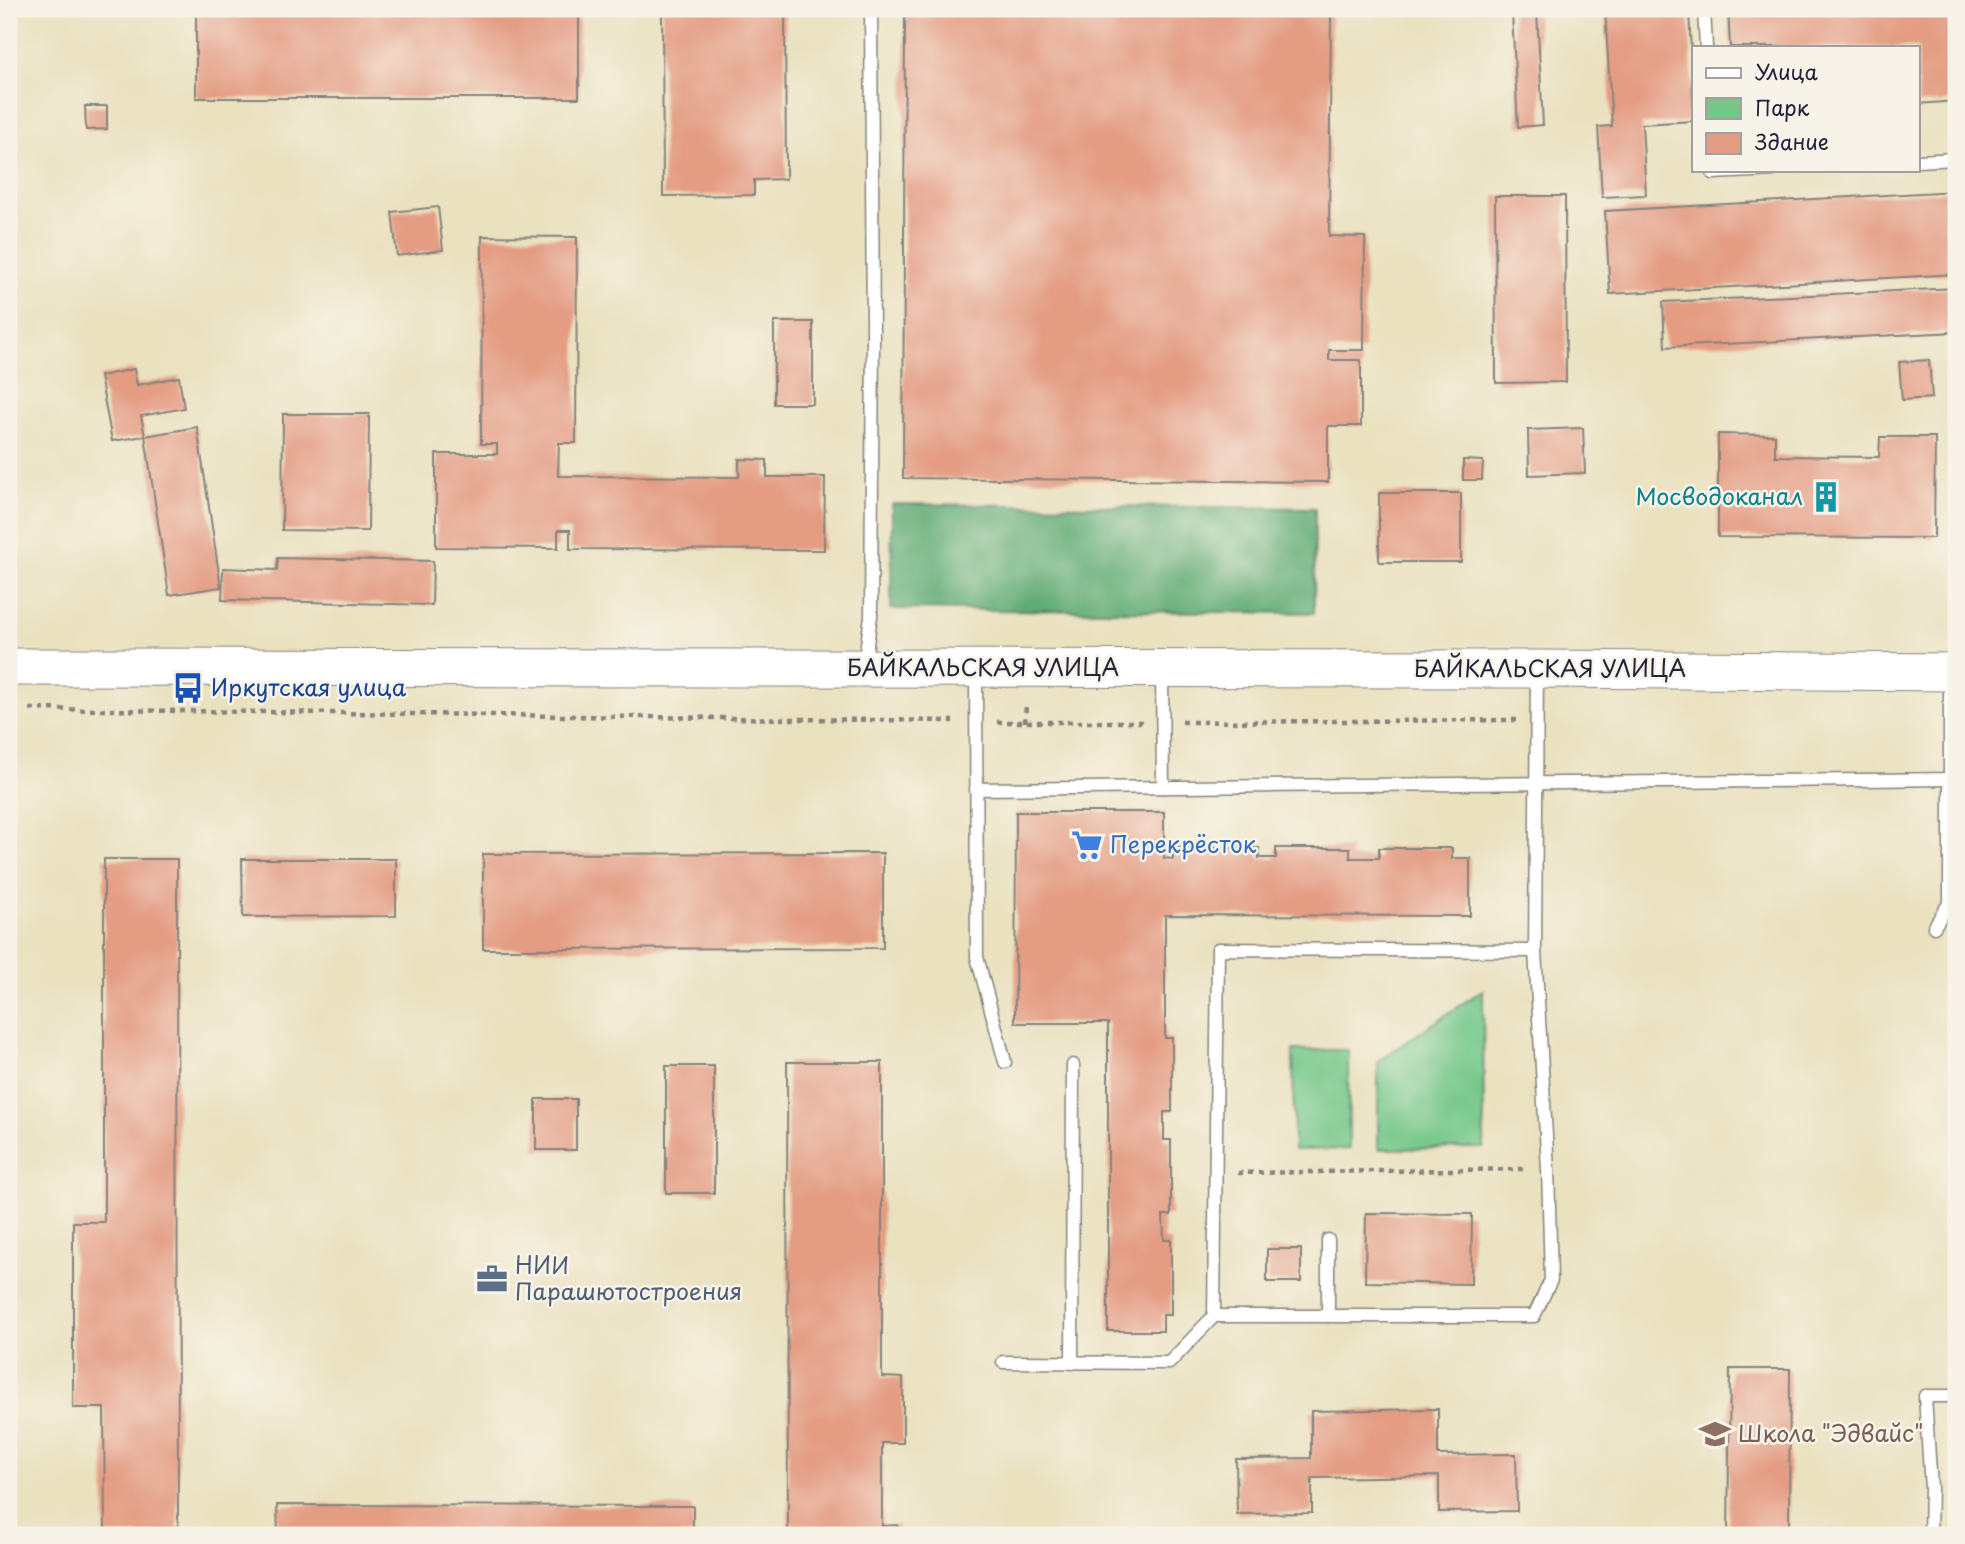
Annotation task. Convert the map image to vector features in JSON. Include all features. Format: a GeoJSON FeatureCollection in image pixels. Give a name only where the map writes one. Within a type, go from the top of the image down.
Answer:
{"type":"FeatureCollection","features":[{"type":"Feature","properties":{"kind":"street","name":"БАЙКАЛЬСКАЯ УЛИЦА"},"geometry":{"type":"LineString","coordinates":[[9,667],[1953,672]]}},
{"type":"Feature","properties":{"kind":"lane"},"geometry":{"type":"LineString","coordinates":[[864,668],[871,602],[872,9]]}},
{"type":"Feature","properties":{"kind":"lane"},"geometry":{"type":"LineString","coordinates":[[1704,9],[1706,46]]}},
{"type":"Feature","properties":{"kind":"lane"},"geometry":{"type":"LineString","coordinates":[[1920,161],[1956,159]]}},
{"type":"Feature","properties":{"kind":"lane"},"geometry":{"type":"LineString","coordinates":[[1713,172],[1733,172]]}},
{"type":"Feature","properties":{"kind":"lane"},"geometry":{"type":"LineString","coordinates":[[976,668],[977,957],[1005,1062]]}},
{"type":"Feature","properties":{"kind":"lane"},"geometry":{"type":"LineString","coordinates":[[1163,668],[1163,787]]}},
{"type":"Feature","properties":{"kind":"lane"},"geometry":{"type":"LineString","coordinates":[[1214,1316],[1534,1316],[1551,1280],[1548,1169],[1535,951],[1536,669]]}},
{"type":"Feature","properties":{"kind":"lane"},"geometry":{"type":"LineString","coordinates":[[1934,927],[1951,902],[1953,672]]}},
{"type":"Feature","properties":{"kind":"lane"},"geometry":{"type":"LineString","coordinates":[[976,789],[1953,779]]}},
{"type":"Feature","properties":{"kind":"lane"},"geometry":{"type":"LineString","coordinates":[[1003,1362],[1169,1363],[1214,1316],[1218,950],[1535,951]]}},
{"type":"Feature","properties":{"kind":"lane"},"geometry":{"type":"LineString","coordinates":[[1072,1363],[1073,1065]]}},
{"type":"Feature","properties":{"kind":"lane"},"geometry":{"type":"LineString","coordinates":[[1328,1240],[1328,1316]]}},
{"type":"Feature","properties":{"kind":"lane"},"geometry":{"type":"LineString","coordinates":[[1930,1535],[1931,1488],[1925,1396],[1956,1396]]}},
{"type":"Feature","properties":{"kind":"path"},"geometry":{"type":"LineString","coordinates":[[30,709],[976,722],[1536,720]]}},
{"type":"Feature","properties":{"kind":"path"},"geometry":{"type":"LineString","coordinates":[[1216,1173],[1548,1169]]}},
{"type":"Feature","properties":{"kind":"green space"},"geometry":{"type":"Polygon","coordinates":[[[892,504],[1315,508],[1314,613],[891,609],[892,504]]]}},
{"type":"Feature","properties":{"kind":"green space"},"geometry":{"type":"Polygon","coordinates":[[[1483,990],[1484,1148],[1378,1149],[1378,1061],[1483,990]]]}},
{"type":"Feature","properties":{"kind":"green space"},"geometry":{"type":"Polygon","coordinates":[[[1293,1050],[1348,1050],[1349,1149],[1294,1150],[1293,1050]]]}},
{"type":"Feature","properties":{"kind":"building"},"geometry":{"type":"Polygon","coordinates":[[[196,9],[579,9],[579,98],[196,98],[196,9]]]}},
{"type":"Feature","properties":{"kind":"building"},"geometry":{"type":"Polygon","coordinates":[[[662,9],[785,9],[786,179],[754,180],[754,195],[663,196],[662,9]]]}},
{"type":"Feature","properties":{"kind":"building"},"geometry":{"type":"Polygon","coordinates":[[[905,9],[1331,9],[1329,236],[1365,237],[1364,350],[1329,350],[1329,360],[1361,360],[1361,426],[1328,426],[1328,482],[903,478],[905,9]]]}},
{"type":"Feature","properties":{"kind":"building"},"geometry":{"type":"Polygon","coordinates":[[[1605,9],[1689,9],[1692,121],[1642,124],[1646,195],[1602,197],[1598,127],[1612,126],[1605,9]]]}},
{"type":"Feature","properties":{"kind":"building"},"geometry":{"type":"Polygon","coordinates":[[[1728,9],[1827,9],[1827,14],[1956,9],[1956,101],[1920,104],[1920,46],[1730,46],[1728,9]]]}},
{"type":"Feature","properties":{"kind":"building"},"geometry":{"type":"Polygon","coordinates":[[[1537,12],[1543,125],[1518,127],[1512,13],[1537,12]]]}},
{"type":"Feature","properties":{"kind":"building"},"geometry":{"type":"Polygon","coordinates":[[[85,106],[107,106],[107,129],[86,130],[85,106]]]}},
{"type":"Feature","properties":{"kind":"building"},"geometry":{"type":"Polygon","coordinates":[[[1956,191],[1956,274],[1610,294],[1605,211],[1956,191]]]}},
{"type":"Feature","properties":{"kind":"building"},"geometry":{"type":"Polygon","coordinates":[[[1495,196],[1565,196],[1566,382],[1496,383],[1495,196]]]}},
{"type":"Feature","properties":{"kind":"building"},"geometry":{"type":"Polygon","coordinates":[[[438,207],[443,250],[397,256],[392,212],[438,207]]]}},
{"type":"Feature","properties":{"kind":"building"},"geometry":{"type":"Polygon","coordinates":[[[482,236],[577,237],[576,443],[559,443],[558,476],[739,477],[739,459],[767,460],[767,477],[825,477],[824,550],[570,549],[570,530],[558,530],[558,548],[436,547],[436,454],[497,454],[497,444],[481,444],[482,236]]]}},
{"type":"Feature","properties":{"kind":"building"},"geometry":{"type":"Polygon","coordinates":[[[1956,288],[1956,332],[1665,347],[1663,302],[1956,288]]]}},
{"type":"Feature","properties":{"kind":"building"},"geometry":{"type":"Polygon","coordinates":[[[774,322],[813,322],[813,404],[774,404],[774,322]]]}},
{"type":"Feature","properties":{"kind":"building"},"geometry":{"type":"Polygon","coordinates":[[[1929,360],[1932,398],[1902,400],[1899,362],[1929,360]]]}},
{"type":"Feature","properties":{"kind":"building"},"geometry":{"type":"Polygon","coordinates":[[[134,369],[137,385],[179,377],[184,408],[141,416],[145,436],[112,441],[100,376],[134,369]]]}},
{"type":"Feature","properties":{"kind":"building"},"geometry":{"type":"Polygon","coordinates":[[[283,414],[369,414],[368,531],[282,530],[283,414]]]}},
{"type":"Feature","properties":{"kind":"building"},"geometry":{"type":"Polygon","coordinates":[[[197,427],[221,587],[169,595],[145,436],[197,427]]]}},
{"type":"Feature","properties":{"kind":"building"},"geometry":{"type":"Polygon","coordinates":[[[1583,428],[1585,473],[1529,475],[1528,430],[1583,428]]]}},
{"type":"Feature","properties":{"kind":"building","name":"Мосводоканал"},"geometry":{"type":"Polygon","coordinates":[[[1718,434],[1775,435],[1775,456],[1879,457],[1880,437],[1935,437],[1934,538],[1718,537],[1718,434]]]}},
{"type":"Feature","properties":{"kind":"building"},"geometry":{"type":"Polygon","coordinates":[[[1463,460],[1483,461],[1482,480],[1463,480],[1463,460]]]}},
{"type":"Feature","properties":{"kind":"building"},"geometry":{"type":"Polygon","coordinates":[[[1379,493],[1461,493],[1461,562],[1379,562],[1379,493]]]}},
{"type":"Feature","properties":{"kind":"building"},"geometry":{"type":"Polygon","coordinates":[[[278,558],[433,561],[432,605],[222,600],[223,568],[277,570],[278,558]]]}},
{"type":"Feature","properties":{"kind":"building"},"geometry":{"type":"Polygon","coordinates":[[[1016,812],[1164,812],[1164,858],[1173,859],[1173,848],[1259,848],[1259,858],[1276,858],[1276,848],[1350,848],[1350,858],[1379,858],[1379,848],[1452,848],[1452,858],[1470,858],[1470,916],[1165,915],[1165,1038],[1172,1038],[1172,1112],[1164,1112],[1164,1140],[1171,1140],[1171,1215],[1163,1215],[1164,1240],[1171,1240],[1171,1315],[1163,1315],[1163,1331],[1108,1331],[1108,1023],[1015,1023],[1016,812]]]}},
{"type":"Feature","properties":{"kind":"building"},"geometry":{"type":"Polygon","coordinates":[[[883,853],[883,948],[483,949],[483,854],[883,853]]]}},
{"type":"Feature","properties":{"kind":"building"},"geometry":{"type":"Polygon","coordinates":[[[104,859],[177,859],[178,1535],[105,1535],[104,1408],[73,1408],[73,1222],[104,1222],[104,859]]]}},
{"type":"Feature","properties":{"kind":"building"},"geometry":{"type":"Polygon","coordinates":[[[242,859],[396,859],[396,916],[243,917],[242,859]]]}},
{"type":"Feature","properties":{"kind":"building"},"geometry":{"type":"Polygon","coordinates":[[[787,1062],[882,1062],[882,1377],[903,1378],[903,1443],[882,1443],[882,1526],[898,1525],[898,1535],[788,1535],[787,1062]]]}},
{"type":"Feature","properties":{"kind":"building"},"geometry":{"type":"Polygon","coordinates":[[[666,1066],[714,1066],[714,1193],[666,1193],[666,1066]]]}},
{"type":"Feature","properties":{"kind":"building"},"geometry":{"type":"Polygon","coordinates":[[[536,1099],[576,1099],[576,1150],[536,1150],[536,1099]]]}},
{"type":"Feature","properties":{"kind":"building"},"geometry":{"type":"Polygon","coordinates":[[[1366,1213],[1472,1214],[1471,1284],[1365,1282],[1366,1213]]]}},
{"type":"Feature","properties":{"kind":"building"},"geometry":{"type":"Polygon","coordinates":[[[1267,1249],[1301,1249],[1301,1282],[1267,1282],[1267,1249]]]}},
{"type":"Feature","properties":{"kind":"building"},"geometry":{"type":"Polygon","coordinates":[[[1730,1369],[1790,1369],[1789,1529],[1834,1530],[1834,1535],[1728,1535],[1730,1369]]]}},
{"type":"Feature","properties":{"kind":"building"},"geometry":{"type":"Polygon","coordinates":[[[1438,1409],[1438,1455],[1516,1454],[1517,1511],[1439,1512],[1439,1476],[1312,1478],[1312,1513],[1237,1514],[1236,1459],[1311,1458],[1311,1411],[1438,1409]]]}},
{"type":"Feature","properties":{"kind":"building"},"geometry":{"type":"Polygon","coordinates":[[[277,1505],[693,1506],[693,1535],[278,1535],[277,1505]]]}},
{"type":"Feature","properties":{"kind":"place","name":"Мосводоканал"},"geometry":{"type":"Point","coordinates":[1826,497]}},
{"type":"Feature","properties":{"kind":"place","name":"Иркутская улица"},"geometry":{"type":"Point","coordinates":[188,688]}},
{"type":"Feature","properties":{"kind":"place","name":"Перекрёсток"},"geometry":{"type":"Point","coordinates":[1087,845]}},
{"type":"Feature","properties":{"kind":"place","name":"НИИ Парашютостроения"},"geometry":{"type":"Point","coordinates":[492,1279]}},
{"type":"Feature","properties":{"kind":"place","name":"Школа \"Эдвайс\""},"geometry":{"type":"Point","coordinates":[1715,1434]}}]}
